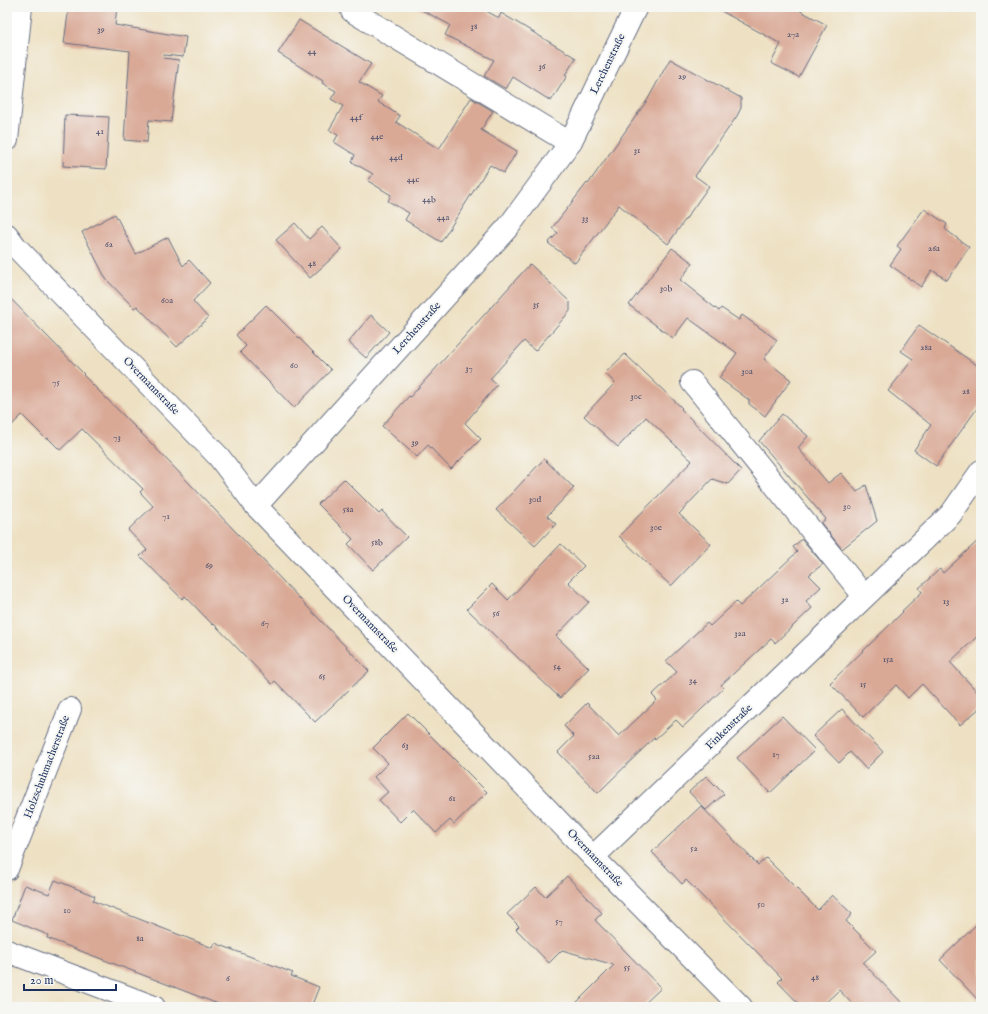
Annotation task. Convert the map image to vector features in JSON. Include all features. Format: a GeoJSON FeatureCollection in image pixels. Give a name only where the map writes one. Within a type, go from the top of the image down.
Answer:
{"type":"FeatureCollection","features":[{"type":"Feature","properties":{"kind":"street"},"geometry":{"type":"LineString","coordinates":[[7,140],[21,7]]}},
{"type":"Feature","properties":{"kind":"street","name":"Lerchenstraße"},"geometry":{"type":"LineString","coordinates":[[256,506],[509,226],[570,143],[636,7]]}},
{"type":"Feature","properties":{"kind":"street"},"geometry":{"type":"LineString","coordinates":[[352,11],[570,143]]}},
{"type":"Feature","properties":{"kind":"street","name":"Overmannstraße"},"geometry":{"type":"LineString","coordinates":[[7,235],[16,247],[219,457],[256,506],[594,857],[741,1007]]}},
{"type":"Feature","properties":{"kind":"street"},"geometry":{"type":"LineString","coordinates":[[692,382],[864,596]]}},
{"type":"Feature","properties":{"kind":"street","name":"Finkenstraße"},"geometry":{"type":"LineString","coordinates":[[594,857],[951,514],[981,471]]}},
{"type":"Feature","properties":{"kind":"street","name":"Holzschuhmacherstraße"},"geometry":{"type":"LineString","coordinates":[[7,870],[70,709]]}},
{"type":"Feature","properties":{"kind":"street"},"geometry":{"type":"LineString","coordinates":[[7,951],[154,1007]]}},
{"type":"Feature","properties":{"kind":"building"},"geometry":{"type":"Polygon","coordinates":[[[69,7],[117,7],[115,25],[186,37],[183,57],[164,55],[163,58],[179,60],[171,122],[149,120],[147,142],[124,140],[130,51],[64,43],[69,7]]]}},
{"type":"Feature","properties":{"kind":"building"},"geometry":{"type":"Polygon","coordinates":[[[416,7],[479,7],[499,18],[501,13],[576,58],[565,75],[567,76],[551,101],[513,77],[506,89],[484,76],[494,60],[445,35],[450,25],[416,7]]]}},
{"type":"Feature","properties":{"kind":"building"},"geometry":{"type":"Polygon","coordinates":[[[714,7],[793,7],[827,25],[799,77],[771,63],[781,44],[714,7]]]}},
{"type":"Feature","properties":{"kind":"building"},"geometry":{"type":"Polygon","coordinates":[[[299,20],[371,64],[359,82],[382,96],[378,102],[400,116],[396,122],[439,149],[471,98],[493,111],[481,130],[517,151],[504,173],[490,165],[441,242],[405,220],[409,213],[388,201],[391,195],[368,181],[373,174],[352,162],[355,155],[334,142],[338,135],[329,130],[343,106],[331,99],[336,91],[322,83],[323,81],[278,53],[299,20]]]}},
{"type":"Feature","properties":{"kind":"building"},"geometry":{"type":"Polygon","coordinates":[[[670,59],[741,98],[741,108],[737,116],[695,176],[709,186],[668,244],[619,205],[575,263],[548,243],[558,233],[552,228],[587,183],[588,184],[648,99],[670,59]]]}},
{"type":"Feature","properties":{"kind":"building"},"geometry":{"type":"Polygon","coordinates":[[[65,115],[109,117],[106,169],[63,166],[65,115]]]}},
{"type":"Feature","properties":{"kind":"building"},"geometry":{"type":"Polygon","coordinates":[[[924,209],[947,224],[945,229],[969,247],[947,280],[932,270],[921,287],[890,265],[901,249],[897,246],[924,209]]]}},
{"type":"Feature","properties":{"kind":"building"},"geometry":{"type":"Polygon","coordinates":[[[115,214],[136,254],[168,237],[183,266],[189,260],[210,283],[193,301],[208,318],[177,347],[137,306],[134,308],[106,279],[82,232],[115,214]]]}},
{"type":"Feature","properties":{"kind":"building"},"geometry":{"type":"Polygon","coordinates":[[[295,223],[309,239],[322,227],[342,249],[310,278],[276,240],[295,223]]]}},
{"type":"Feature","properties":{"kind":"building"},"geometry":{"type":"Polygon","coordinates":[[[672,248],[693,263],[680,280],[719,311],[721,308],[739,320],[742,315],[777,340],[764,359],[791,380],[765,416],[749,404],[749,400],[719,378],[737,353],[688,318],[673,338],[629,305],[672,248]]]}},
{"type":"Feature","properties":{"kind":"building"},"geometry":{"type":"Polygon","coordinates":[[[530,264],[570,302],[570,311],[535,351],[524,341],[490,379],[497,385],[465,423],[481,439],[451,469],[428,445],[417,457],[382,426],[530,264]]]}},
{"type":"Feature","properties":{"kind":"building"},"geometry":{"type":"Polygon","coordinates":[[[7,295],[369,671],[315,722],[275,681],[272,684],[185,596],[182,599],[140,556],[147,550],[128,530],[153,506],[140,492],[143,489],[82,429],[60,450],[48,438],[46,439],[22,415],[7,430],[7,295]]]}},
{"type":"Feature","properties":{"kind":"building"},"geometry":{"type":"Polygon","coordinates":[[[266,305],[331,370],[294,408],[240,352],[246,346],[236,335],[266,305]]]}},
{"type":"Feature","properties":{"kind":"building"},"geometry":{"type":"Polygon","coordinates":[[[371,315],[389,332],[366,358],[348,342],[371,315]]]}},
{"type":"Feature","properties":{"kind":"building"},"geometry":{"type":"Polygon","coordinates":[[[919,325],[981,368],[981,403],[936,466],[914,450],[931,425],[888,391],[913,359],[901,351],[919,325]]]}},
{"type":"Feature","properties":{"kind":"building"},"geometry":{"type":"Polygon","coordinates":[[[625,354],[682,408],[681,409],[741,470],[728,484],[712,479],[679,514],[711,544],[671,586],[619,536],[692,461],[646,417],[618,447],[584,416],[615,383],[605,373],[625,354]]]}},
{"type":"Feature","properties":{"kind":"building"},"geometry":{"type":"Polygon","coordinates":[[[782,414],[808,436],[798,448],[828,483],[841,473],[857,492],[866,485],[877,521],[842,549],[821,523],[826,519],[759,441],[782,414]]]}},
{"type":"Feature","properties":{"kind":"building"},"geometry":{"type":"Polygon","coordinates":[[[544,459],[574,488],[547,516],[556,524],[535,546],[496,510],[544,459]]]}},
{"type":"Feature","properties":{"kind":"building"},"geometry":{"type":"Polygon","coordinates":[[[344,479],[379,514],[382,511],[407,537],[373,570],[348,544],[353,539],[318,504],[344,479]]]}},
{"type":"Feature","properties":{"kind":"building"},"geometry":{"type":"Polygon","coordinates":[[[981,538],[981,633],[950,662],[981,696],[981,707],[960,725],[922,684],[908,698],[896,685],[863,717],[830,683],[922,592],[919,588],[940,569],[943,573],[981,538]]]}},
{"type":"Feature","properties":{"kind":"building"},"geometry":{"type":"Polygon","coordinates":[[[802,539],[823,564],[809,575],[821,587],[806,601],[812,608],[775,643],[771,639],[721,685],[724,688],[683,727],[676,720],[655,739],[654,738],[598,793],[558,752],[574,736],[564,726],[587,703],[619,736],[657,700],[652,695],[677,672],[666,661],[707,623],[710,626],[736,602],[740,606],[797,552],[793,547],[802,539]]]}},
{"type":"Feature","properties":{"kind":"building"},"geometry":{"type":"Polygon","coordinates":[[[561,544],[584,566],[568,582],[589,602],[556,636],[589,668],[560,698],[467,609],[492,584],[508,600],[561,544]]]}},
{"type":"Feature","properties":{"kind":"building"},"geometry":{"type":"Polygon","coordinates":[[[842,709],[883,752],[866,769],[850,752],[839,763],[813,736],[842,709]]]}},
{"type":"Feature","properties":{"kind":"building"},"geometry":{"type":"Polygon","coordinates":[[[408,713],[487,792],[454,824],[450,820],[436,833],[413,809],[400,822],[379,800],[388,792],[374,777],[388,763],[373,748],[408,713]]]}},
{"type":"Feature","properties":{"kind":"building"},"geometry":{"type":"Polygon","coordinates":[[[782,716],[815,750],[770,793],[737,758],[782,716]]]}},
{"type":"Feature","properties":{"kind":"building"},"geometry":{"type":"Polygon","coordinates":[[[706,776],[724,794],[706,810],[689,792],[706,776]]]}},
{"type":"Feature","properties":{"kind":"building"},"geometry":{"type":"Polygon","coordinates":[[[701,806],[758,865],[766,858],[818,910],[832,895],[852,914],[846,921],[876,951],[863,963],[906,1007],[855,1007],[839,990],[821,1007],[802,1007],[778,982],[782,978],[755,950],[686,880],[682,884],[652,852],[701,806]]]}},
{"type":"Feature","properties":{"kind":"building"},"geometry":{"type":"Polygon","coordinates":[[[567,876],[602,913],[595,920],[661,988],[641,1007],[572,1007],[614,965],[562,950],[549,963],[516,929],[519,926],[507,914],[536,887],[545,897],[567,876]]]}},
{"type":"Feature","properties":{"kind":"building"},"geometry":{"type":"Polygon","coordinates":[[[55,880],[95,896],[93,901],[213,948],[215,943],[293,973],[291,976],[319,987],[311,1007],[226,1007],[47,938],[48,935],[12,920],[25,885],[49,894],[55,880]]]}},
{"type":"Feature","properties":{"kind":"building"},"geometry":{"type":"Polygon","coordinates":[[[981,920],[981,1003],[940,960],[981,920]]]}}]}
